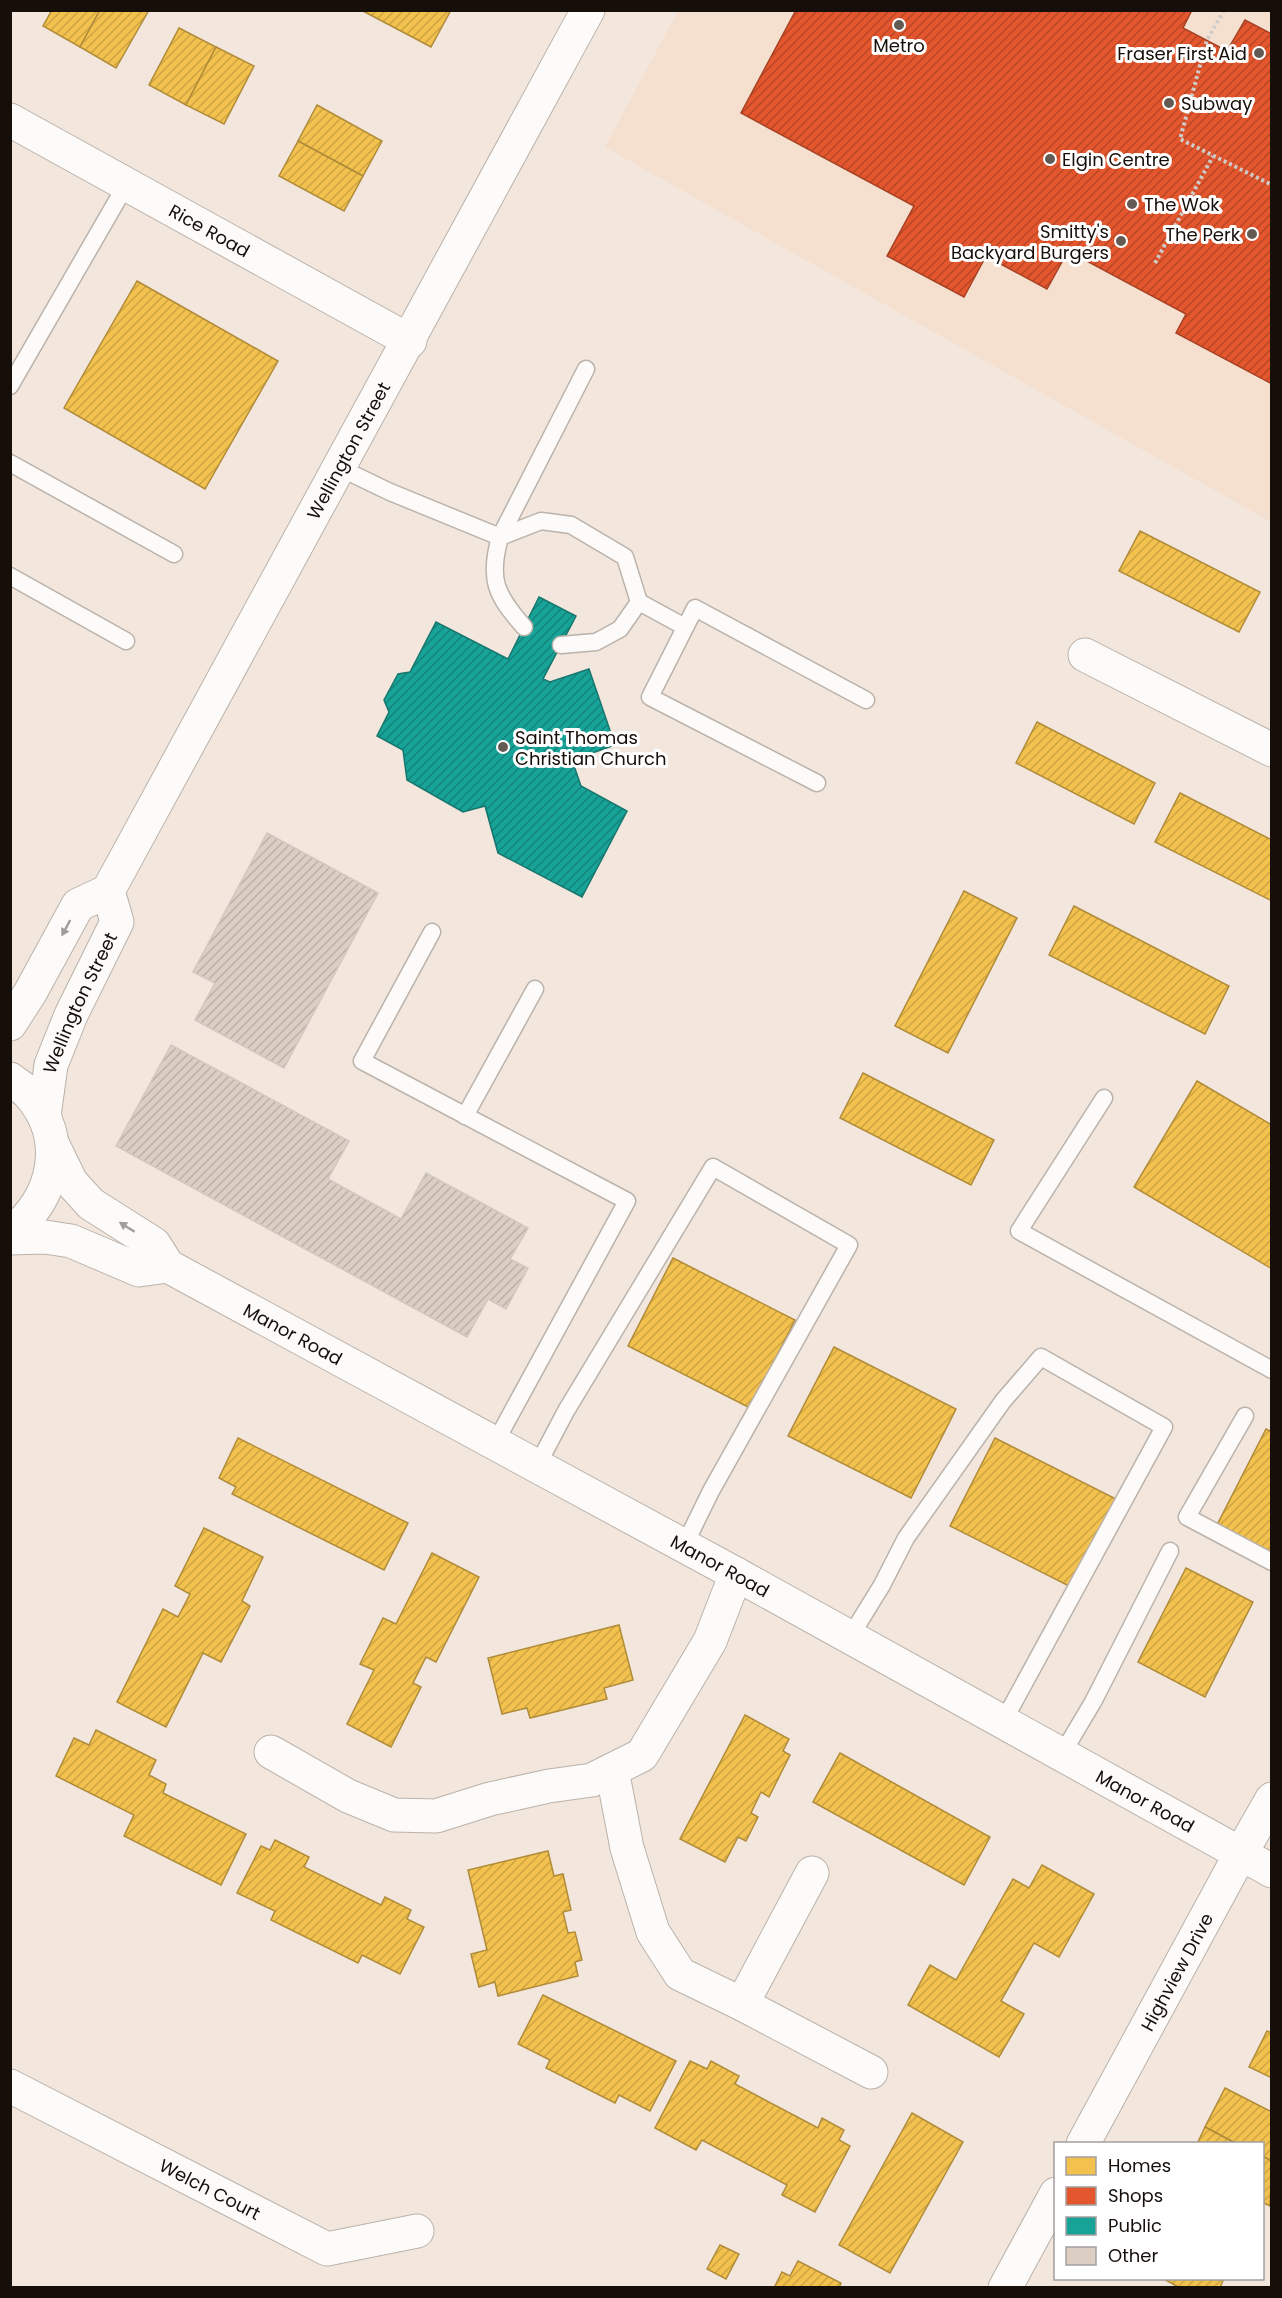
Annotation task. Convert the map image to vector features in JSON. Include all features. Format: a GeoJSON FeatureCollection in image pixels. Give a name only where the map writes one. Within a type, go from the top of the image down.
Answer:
{"type":"FeatureCollection","features":[{"type":"Feature","properties":{"kind":"street","name":"Wellington Street"},"geometry":{"type":"LineString","coordinates":[[10,1233],[27,1221],[44,1197],[52,1170],[46,1089],[55,1054],[71,1015],[117,922],[108,891],[410,341],[588,10]]}},
{"type":"Feature","properties":{"kind":"street","name":"Rice Road"},"geometry":{"type":"LineString","coordinates":[[10,120],[410,341]]}},
{"type":"Feature","properties":{"kind":"street"},"geometry":{"type":"LineString","coordinates":[[1085,655],[1272,750]]}},
{"type":"Feature","properties":{"kind":"street"},"geometry":{"type":"LineString","coordinates":[[10,1024],[30,993],[78,905],[108,891]]}},
{"type":"Feature","properties":{"kind":"street","name":"Manor Road"},"geometry":{"type":"LineString","coordinates":[[10,1079],[28,1093],[48,1129],[71,1182],[91,1204],[154,1244],[168,1266],[850,1636],[1272,1871]]}},
{"type":"Feature","properties":{"kind":"street"},"geometry":{"type":"LineString","coordinates":[[10,1238],[45,1237],[71,1241],[139,1270],[168,1266]]}},
{"type":"Feature","properties":{"kind":"street"},"geometry":{"type":"LineString","coordinates":[[271,1752],[348,1796],[394,1815],[436,1816],[489,1799],[549,1786],[592,1780],[642,1755],[710,1641],[736,1574]]}},
{"type":"Feature","properties":{"kind":"street"},"geometry":{"type":"LineString","coordinates":[[612,1770],[627,1848],[653,1932],[680,1974],[871,2072]]}},
{"type":"Feature","properties":{"kind":"street","name":"Highview Drive"},"geometry":{"type":"LineString","coordinates":[[1084,2142],[1272,1798]]}},
{"type":"Feature","properties":{"kind":"street"},"geometry":{"type":"LineString","coordinates":[[742,2004],[812,1873]]}},
{"type":"Feature","properties":{"kind":"street","name":"Welch Court"},"geometry":{"type":"LineString","coordinates":[[10,2086],[327,2249],[417,2231]]}},
{"type":"Feature","properties":{"kind":"street"},"geometry":{"type":"LineString","coordinates":[[1005,2288],[1054,2198]]}},
{"type":"Feature","properties":{"kind":"lane"},"geometry":{"type":"LineString","coordinates":[[10,386],[126,184]]}},
{"type":"Feature","properties":{"kind":"lane"},"geometry":{"type":"LineString","coordinates":[[524,627],[505,605],[495,583],[494,558],[500,537],[586,369]]}},
{"type":"Feature","properties":{"kind":"lane"},"geometry":{"type":"LineString","coordinates":[[10,463],[174,554]]}},
{"type":"Feature","properties":{"kind":"lane"},"geometry":{"type":"LineString","coordinates":[[340,468],[390,492],[500,537],[541,521],[571,525],[625,557],[639,602],[685,627]]}},
{"type":"Feature","properties":{"kind":"lane"},"geometry":{"type":"LineString","coordinates":[[10,576],[126,641]]}},
{"type":"Feature","properties":{"kind":"lane"},"geometry":{"type":"LineString","coordinates":[[561,645],[596,642],[620,629],[639,602]]}},
{"type":"Feature","properties":{"kind":"lane"},"geometry":{"type":"LineString","coordinates":[[817,783],[650,697],[695,608],[866,700]]}},
{"type":"Feature","properties":{"kind":"lane"},"geometry":{"type":"LineString","coordinates":[[432,932],[362,1061],[627,1201],[495,1443]]}},
{"type":"Feature","properties":{"kind":"lane"},"geometry":{"type":"LineString","coordinates":[[465,1116],[535,989]]}},
{"type":"Feature","properties":{"kind":"lane"},"geometry":{"type":"LineString","coordinates":[[1104,1098],[1019,1231],[1272,1370]]}},
{"type":"Feature","properties":{"kind":"lane"},"geometry":{"type":"LineString","coordinates":[[537,1466],[566,1411],[713,1167],[849,1245],[711,1491],[684,1546]]}},
{"type":"Feature","properties":{"kind":"lane"},"geometry":{"type":"LineString","coordinates":[[850,1636],[882,1585],[906,1538],[1003,1401],[1041,1357],[1164,1427],[1003,1722]]}},
{"type":"Feature","properties":{"kind":"lane"},"geometry":{"type":"LineString","coordinates":[[1245,1416],[1187,1517],[1272,1562]]}},
{"type":"Feature","properties":{"kind":"lane"},"geometry":{"type":"LineString","coordinates":[[1062,1754],[1093,1702],[1170,1551]]}},
{"type":"Feature","properties":{"kind":"path"},"geometry":{"type":"LineString","coordinates":[[1224,10],[1207,40],[1180,139],[1272,185]]}},
{"type":"Feature","properties":{"kind":"path"},"geometry":{"type":"LineString","coordinates":[[1155,263],[1213,156]]}},
{"type":"Feature","properties":{"kind":"shaded area"},"geometry":{"type":"Polygon","coordinates":[[[678,11],[1271,11],[1271,522],[605,147],[678,11]]]}},
{"type":"Feature","properties":{"kind":"building: Homes"},"geometry":{"type":"Polygon","coordinates":[[[52,10],[100,10],[80,47],[43,26],[52,10]]]}},
{"type":"Feature","properties":{"kind":"building: Homes"},"geometry":{"type":"Polygon","coordinates":[[[100,10],[149,10],[116,68],[80,47],[100,10]]]}},
{"type":"Feature","properties":{"kind":"building: Homes"},"geometry":{"type":"Polygon","coordinates":[[[361,10],[451,10],[431,47],[361,10]]]}},
{"type":"Feature","properties":{"kind":"building: Homes"},"geometry":{"type":"Polygon","coordinates":[[[179,28],[216,47],[186,105],[149,85],[179,28]]]}},
{"type":"Feature","properties":{"kind":"building: Homes"},"geometry":{"type":"Polygon","coordinates":[[[216,47],[254,66],[224,124],[186,105],[216,47]]]}},
{"type":"Feature","properties":{"kind":"building: Homes"},"geometry":{"type":"Polygon","coordinates":[[[317,105],[382,141],[363,176],[298,141],[317,105]]]}},
{"type":"Feature","properties":{"kind":"building: Homes"},"geometry":{"type":"Polygon","coordinates":[[[298,141],[363,176],[344,211],[279,176],[298,141]]]}},
{"type":"Feature","properties":{"kind":"building: Homes"},"geometry":{"type":"Polygon","coordinates":[[[137,281],[278,361],[205,489],[64,408],[137,281]]]}},
{"type":"Feature","properties":{"kind":"building: Homes"},"geometry":{"type":"Polygon","coordinates":[[[1140,531],[1260,592],[1239,632],[1119,571],[1140,531]]]}},
{"type":"Feature","properties":{"kind":"building: Homes"},"geometry":{"type":"Polygon","coordinates":[[[1037,722],[1155,783],[1134,824],[1016,763],[1037,722]]]}},
{"type":"Feature","properties":{"kind":"building: Homes"},"geometry":{"type":"Polygon","coordinates":[[[1180,793],[1272,840],[1272,901],[1155,842],[1180,793]]]}},
{"type":"Feature","properties":{"kind":"building: Homes"},"geometry":{"type":"Polygon","coordinates":[[[964,891],[1017,918],[948,1053],[895,1026],[964,891]]]}},
{"type":"Feature","properties":{"kind":"building: Homes"},"geometry":{"type":"Polygon","coordinates":[[[1074,906],[1229,986],[1205,1034],[1049,955],[1074,906]]]}},
{"type":"Feature","properties":{"kind":"building: Homes"},"geometry":{"type":"Polygon","coordinates":[[[863,1073],[994,1140],[971,1185],[840,1118],[863,1073]]]}},
{"type":"Feature","properties":{"kind":"building: Homes"},"geometry":{"type":"Polygon","coordinates":[[[1197,1081],[1272,1125],[1272,1269],[1134,1187],[1197,1081]]]}},
{"type":"Feature","properties":{"kind":"building: Homes"},"geometry":{"type":"Polygon","coordinates":[[[673,1258],[795,1320],[750,1408],[628,1346],[673,1258]]]}},
{"type":"Feature","properties":{"kind":"building: Homes"},"geometry":{"type":"Polygon","coordinates":[[[834,1347],[956,1409],[911,1498],[788,1436],[834,1347]]]}},
{"type":"Feature","properties":{"kind":"building: Homes"},"geometry":{"type":"Polygon","coordinates":[[[1266,1429],[1272,1432],[1272,1552],[1217,1525],[1266,1429]]]}},
{"type":"Feature","properties":{"kind":"building: Homes"},"geometry":{"type":"Polygon","coordinates":[[[238,1438],[408,1523],[384,1570],[232,1494],[236,1487],[219,1478],[238,1438]]]}},
{"type":"Feature","properties":{"kind":"building: Homes"},"geometry":{"type":"Polygon","coordinates":[[[995,1438],[1118,1500],[1073,1588],[950,1526],[995,1438]]]}},
{"type":"Feature","properties":{"kind":"building: Homes"},"geometry":{"type":"Polygon","coordinates":[[[204,1528],[263,1557],[242,1601],[250,1606],[221,1662],[203,1653],[166,1727],[117,1702],[163,1609],[178,1617],[190,1594],[175,1586],[204,1528]]]}},
{"type":"Feature","properties":{"kind":"building: Homes"},"geometry":{"type":"Polygon","coordinates":[[[432,1553],[479,1577],[436,1662],[426,1657],[413,1683],[421,1687],[391,1747],[347,1724],[374,1670],[360,1664],[383,1618],[396,1624],[432,1553]]]}},
{"type":"Feature","properties":{"kind":"building: Homes"},"geometry":{"type":"Polygon","coordinates":[[[1186,1568],[1253,1602],[1205,1697],[1138,1662],[1186,1568]]]}},
{"type":"Feature","properties":{"kind":"building: Homes"},"geometry":{"type":"Polygon","coordinates":[[[619,1625],[633,1680],[604,1688],[607,1699],[530,1718],[527,1708],[502,1714],[488,1658],[619,1625]]]}},
{"type":"Feature","properties":{"kind":"building: Homes"},"geometry":{"type":"Polygon","coordinates":[[[745,1715],[789,1739],[783,1751],[790,1755],[769,1797],[761,1792],[751,1813],[758,1817],[746,1841],[738,1837],[725,1862],[680,1839],[745,1715]]]}},
{"type":"Feature","properties":{"kind":"building: Homes"},"geometry":{"type":"Polygon","coordinates":[[[96,1730],[156,1760],[149,1775],[166,1784],[163,1793],[246,1834],[221,1885],[124,1836],[134,1815],[56,1776],[74,1738],[89,1745],[96,1730]]]}},
{"type":"Feature","properties":{"kind":"building: Homes"},"geometry":{"type":"Polygon","coordinates":[[[840,1753],[990,1837],[964,1885],[813,1802],[840,1753]]]}},
{"type":"Feature","properties":{"kind":"building: Homes"},"geometry":{"type":"Polygon","coordinates":[[[275,1840],[309,1857],[304,1867],[381,1905],[385,1897],[411,1910],[407,1919],[424,1927],[400,1974],[362,1955],[358,1963],[271,1920],[275,1911],[237,1893],[261,1846],[270,1850],[275,1840]]]}},
{"type":"Feature","properties":{"kind":"building: Homes"},"geometry":{"type":"Polygon","coordinates":[[[548,1851],[554,1876],[563,1874],[571,1910],[563,1912],[568,1933],[575,1932],[582,1960],[575,1962],[578,1976],[498,1996],[495,1982],[479,1987],[471,1954],[487,1950],[468,1870],[548,1851]]]}},
{"type":"Feature","properties":{"kind":"building: Homes"},"geometry":{"type":"Polygon","coordinates":[[[1042,1865],[1094,1894],[1059,1957],[1034,1943],[1001,2001],[1024,2014],[999,2057],[908,2005],[930,1965],[956,1980],[1013,1879],[1029,1888],[1042,1865]]]}},
{"type":"Feature","properties":{"kind":"building: Homes"},"geometry":{"type":"Polygon","coordinates":[[[543,1995],[676,2061],[650,2111],[619,2095],[615,2103],[546,2068],[550,2060],[518,2044],[543,1995]]]}},
{"type":"Feature","properties":{"kind":"building: Homes"},"geometry":{"type":"Polygon","coordinates":[[[1267,2031],[1272,2033],[1272,2078],[1249,2067],[1267,2031]]]}},
{"type":"Feature","properties":{"kind":"building: Homes"},"geometry":{"type":"Polygon","coordinates":[[[690,2061],[707,2069],[711,2061],[739,2076],[735,2084],[818,2128],[822,2118],[844,2130],[839,2140],[850,2146],[815,2212],[782,2195],[787,2185],[702,2140],[696,2150],[655,2128],[690,2061]]]}},
{"type":"Feature","properties":{"kind":"building: Homes"},"geometry":{"type":"Polygon","coordinates":[[[1225,2088],[1272,2112],[1272,2161],[1264,2157],[1264,2142],[1233,2142],[1205,2127],[1225,2088]]]}},
{"type":"Feature","properties":{"kind":"building: Homes"},"geometry":{"type":"Polygon","coordinates":[[[912,2113],[963,2142],[890,2273],[839,2245],[912,2113]]]}},
{"type":"Feature","properties":{"kind":"building: Homes"},"geometry":{"type":"Polygon","coordinates":[[[1205,2127],[1233,2142],[1198,2142],[1205,2127]]]}},
{"type":"Feature","properties":{"kind":"building: Homes"},"geometry":{"type":"Polygon","coordinates":[[[1264,2157],[1272,2161],[1270,2206],[1264,2203],[1264,2157]]]}},
{"type":"Feature","properties":{"kind":"building: Homes"},"geometry":{"type":"Polygon","coordinates":[[[720,2245],[739,2254],[726,2279],[707,2269],[720,2245]]]}},
{"type":"Feature","properties":{"kind":"building: Homes"},"geometry":{"type":"Polygon","coordinates":[[[798,2261],[841,2283],[839,2288],[774,2288],[782,2272],[790,2276],[798,2261]]]}},
{"type":"Feature","properties":{"kind":"building: Homes"},"geometry":{"type":"Polygon","coordinates":[[[1166,2280],[1223,2280],[1220,2288],[1180,2288],[1166,2280]]]}},
{"type":"Feature","properties":{"kind":"building: Shops","name":"Elgin Centre"},"geometry":{"type":"Polygon","coordinates":[[[796,10],[1192,10],[1183,28],[1227,51],[1245,20],[1272,34],[1272,384],[1176,333],[1186,314],[1068,251],[1047,289],[986,256],[964,297],[887,256],[914,206],[741,113],[796,10]]]}},
{"type":"Feature","properties":{"kind":"building: Public","name":"Saint Thomas Christian Church"},"geometry":{"type":"Polygon","coordinates":[[[539,597],[576,616],[543,679],[550,682],[589,669],[615,745],[572,760],[581,786],[627,811],[582,897],[498,853],[485,806],[463,812],[407,780],[403,750],[377,736],[389,712],[384,700],[398,674],[410,672],[436,622],[508,659],[539,597]]]}},
{"type":"Feature","properties":{"kind":"building: Other"},"geometry":{"type":"Polygon","coordinates":[[[267,833],[378,893],[284,1068],[195,1020],[215,983],[193,972],[267,833]]]}},
{"type":"Feature","properties":{"kind":"building: Other"},"geometry":{"type":"Polygon","coordinates":[[[171,1045],[349,1141],[328,1179],[401,1219],[426,1173],[528,1228],[510,1259],[528,1268],[506,1309],[488,1299],[467,1337],[116,1146],[171,1045]]]}},
{"type":"Feature","properties":{"kind":"place","name":"Metro"},"geometry":{"type":"Point","coordinates":[899,25]}},
{"type":"Feature","properties":{"kind":"place","name":"Fraser First Aid"},"geometry":{"type":"Point","coordinates":[1259,53]}},
{"type":"Feature","properties":{"kind":"place","name":"Subway"},"geometry":{"type":"Point","coordinates":[1169,103]}},
{"type":"Feature","properties":{"kind":"place","name":"Elgin Centre"},"geometry":{"type":"Point","coordinates":[1050,159]}},
{"type":"Feature","properties":{"kind":"place","name":"The Wok"},"geometry":{"type":"Point","coordinates":[1132,204]}},
{"type":"Feature","properties":{"kind":"place","name":"The Perk"},"geometry":{"type":"Point","coordinates":[1252,234]}},
{"type":"Feature","properties":{"kind":"place","name":"Smitty's Backyard Burgers"},"geometry":{"type":"Point","coordinates":[1121,241]}},
{"type":"Feature","properties":{"kind":"place","name":"Saint Thomas Christian Church"},"geometry":{"type":"Point","coordinates":[503,747]}}]}
